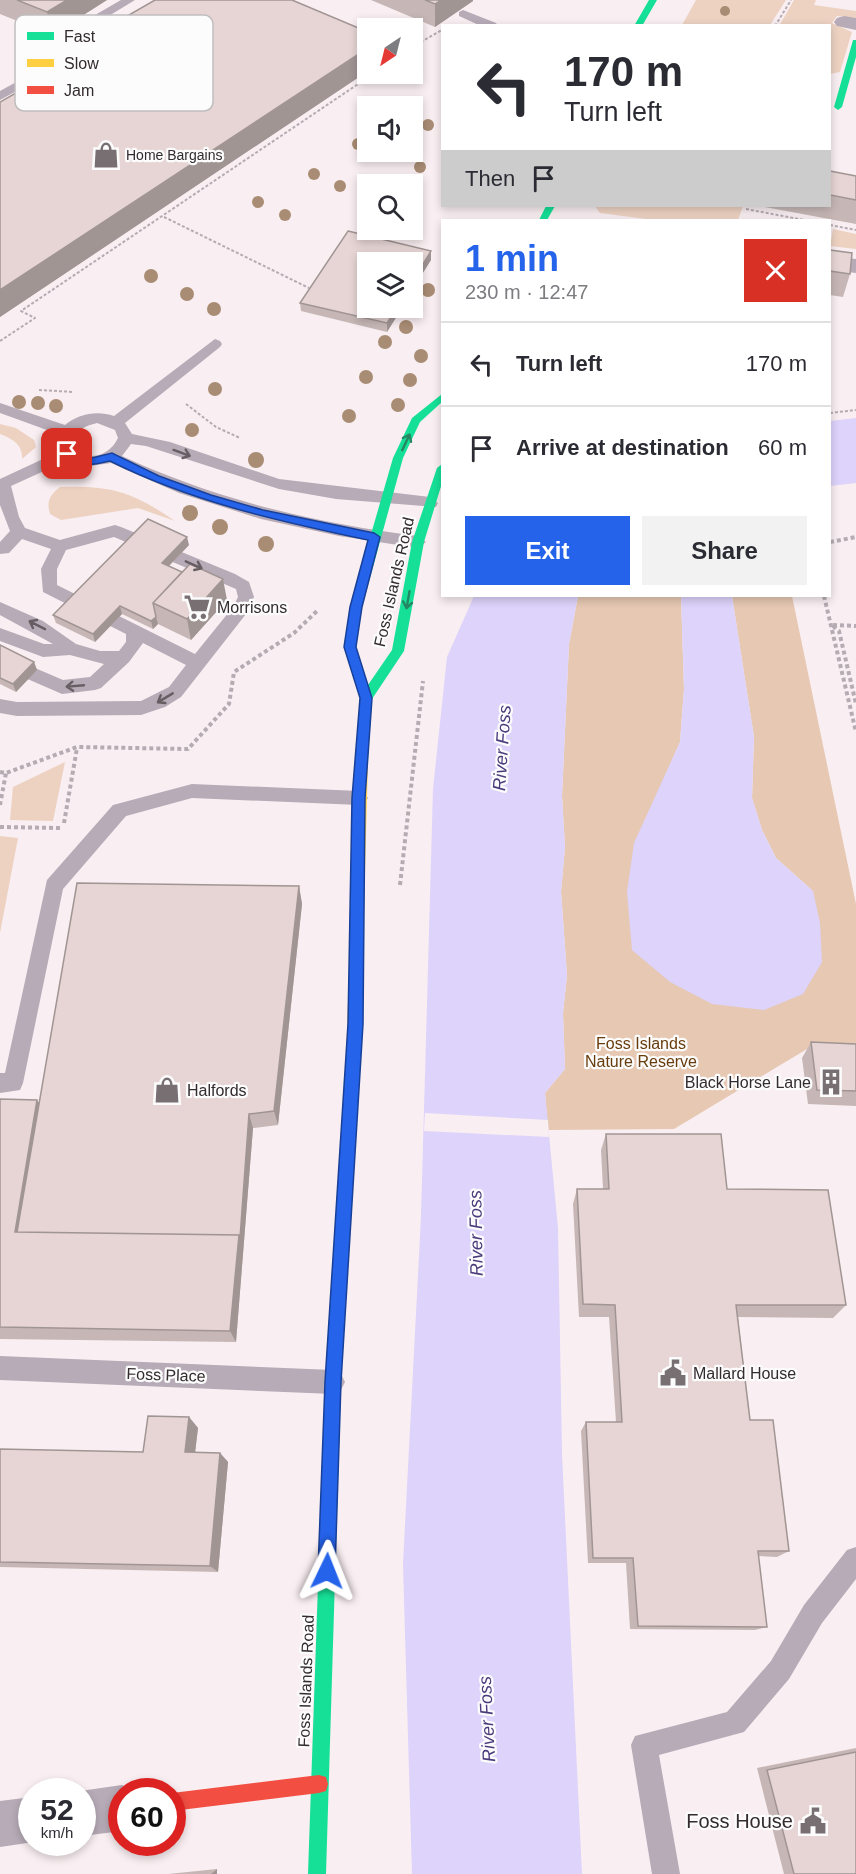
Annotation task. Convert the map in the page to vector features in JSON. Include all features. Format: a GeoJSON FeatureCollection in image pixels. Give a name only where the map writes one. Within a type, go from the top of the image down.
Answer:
{"type":"FeatureCollection","features":[{"type":"Feature","properties":{"kind":"main road"},"geometry":{"type":"LineString","coordinates":[[639,24],[653,0]]}},
{"type":"Feature","properties":{"kind":"main road"},"geometry":{"type":"LineString","coordinates":[[846,97],[856,42]]}},
{"type":"Feature","properties":{"kind":"main road","name":"Foss Islands Road"},"geometry":{"type":"LineString","coordinates":[[317,1874],[333,1382],[356,1024],[359,798],[366,698],[350,647],[356,607],[398,458],[416,420],[441,398]]}},
{"type":"Feature","properties":{"kind":"main road","name":"Foss Islands Road"},"geometry":{"type":"LineString","coordinates":[[366,698],[398,651],[418,542],[441,471]]}},
{"type":"Feature","properties":{"kind":"main road"},"geometry":{"type":"LineString","coordinates":[[186,1800],[319,1784]]}},
{"type":"Feature","properties":{"kind":"street"},"geometry":{"type":"LineString","coordinates":[[831,263],[856,267]]}},
{"type":"Feature","properties":{"kind":"street"},"geometry":{"type":"LineString","coordinates":[[0,1824],[18,1822]]}},
{"type":"Feature","properties":{"kind":"lane"},"geometry":{"type":"LineString","coordinates":[[103,15],[129,0]]}},
{"type":"Feature","properties":{"kind":"lane"},"geometry":{"type":"LineString","coordinates":[[464,14],[487,24]]}},
{"type":"Feature","properties":{"kind":"lane"},"geometry":{"type":"LineString","coordinates":[[0,96],[15,88]]}},
{"type":"Feature","properties":{"kind":"lane"},"geometry":{"type":"LineString","coordinates":[[116,422],[215,344]]}},
{"type":"Feature","properties":{"kind":"lane"},"geometry":{"type":"LineString","coordinates":[[0,408],[66,431]]}},
{"type":"Feature","properties":{"kind":"lane"},"geometry":{"type":"LineString","coordinates":[[97,418],[116,422],[122,426],[126,438],[124,445],[112,457],[92,462],[74,459],[67,454],[62,442],[66,431],[87,420],[97,418]]}},
{"type":"Feature","properties":{"kind":"lane"},"geometry":{"type":"LineString","coordinates":[[126,438],[150,440],[241,474],[280,485],[430,503]]}},
{"type":"Feature","properties":{"kind":"lane"},"geometry":{"type":"LineString","coordinates":[[0,706],[17,709],[141,708],[159,702],[175,692],[240,610],[246,597],[243,586],[115,531],[60,546],[19,532],[11,518],[1,485],[67,454]]}},
{"type":"Feature","properties":{"kind":"lane"},"geometry":{"type":"LineString","coordinates":[[112,457],[155,479],[262,514],[374,537],[418,542]]}},
{"type":"Feature","properties":{"kind":"lane"},"geometry":{"type":"LineString","coordinates":[[3,549],[19,532]]}},
{"type":"Feature","properties":{"kind":"lane"},"geometry":{"type":"LineString","coordinates":[[60,546],[49,569],[49,588],[197,663]]}},
{"type":"Feature","properties":{"kind":"lane"},"geometry":{"type":"LineString","coordinates":[[0,608],[39,625],[70,649]]}},
{"type":"Feature","properties":{"kind":"lane"},"geometry":{"type":"LineString","coordinates":[[0,660],[62,687],[95,683],[135,644],[134,632]]}},
{"type":"Feature","properties":{"kind":"lane"},"geometry":{"type":"LineString","coordinates":[[0,634],[43,651],[70,649],[100,658],[123,657]]}},
{"type":"Feature","properties":{"kind":"lane"},"geometry":{"type":"LineString","coordinates":[[0,1083],[13,1083],[54,886],[120,810],[192,791],[359,798]]}},
{"type":"Feature","properties":{"kind":"lane","name":"Foss Place"},"geometry":{"type":"LineString","coordinates":[[0,1368],[333,1382]]}},
{"type":"Feature","properties":{"kind":"lane"},"geometry":{"type":"LineString","coordinates":[[666,1874],[644,1745],[735,1723],[780,1670],[813,1614],[856,1558]]}},
{"type":"Feature","properties":{"kind":"path"},"geometry":{"type":"LineString","coordinates":[[776,24],[791,0]]}},
{"type":"Feature","properties":{"kind":"path"},"geometry":{"type":"LineString","coordinates":[[423,40],[441,30]]}},
{"type":"Feature","properties":{"kind":"path"},"geometry":{"type":"LineString","coordinates":[[0,341],[35,318],[21,311],[358,84]]}},
{"type":"Feature","properties":{"kind":"path"},"geometry":{"type":"LineString","coordinates":[[746,209],[799,219]]}},
{"type":"Feature","properties":{"kind":"path"},"geometry":{"type":"LineString","coordinates":[[164,216],[309,288]]}},
{"type":"Feature","properties":{"kind":"path"},"geometry":{"type":"LineString","coordinates":[[831,225],[856,230]]}},
{"type":"Feature","properties":{"kind":"path"},"geometry":{"type":"LineString","coordinates":[[831,413],[856,410]]}},
{"type":"Feature","properties":{"kind":"path"},"geometry":{"type":"LineString","coordinates":[[831,542],[856,537]]}},
{"type":"Feature","properties":{"kind":"path"},"geometry":{"type":"LineString","coordinates":[[824,597],[833,625],[856,732]]}},
{"type":"Feature","properties":{"kind":"path"},"geometry":{"type":"LineString","coordinates":[[833,625],[856,626]]}},
{"type":"Feature","properties":{"kind":"path"},"geometry":{"type":"LineString","coordinates":[[833,625],[839,631],[856,704]]}},
{"type":"Feature","properties":{"kind":"path"},"geometry":{"type":"LineString","coordinates":[[399,894],[423,679]]}},
{"type":"Feature","properties":{"kind":"path"},"geometry":{"type":"LineString","coordinates":[[62,836],[77,747]]}},
{"type":"Feature","properties":{"kind":"path"},"geometry":{"type":"LineString","coordinates":[[0,805],[6,772]]}},
{"type":"Feature","properties":{"kind":"path"},"geometry":{"type":"LineString","coordinates":[[0,827],[63,829]]}},
{"type":"Feature","properties":{"kind":"shaded area"},"geometry":{"type":"Polygon","coordinates":[[[696,0],[786,0],[771,24],[683,24],[696,0]]]}},
{"type":"Feature","properties":{"kind":"shaded area"},"geometry":{"type":"Polygon","coordinates":[[[794,0],[816,0],[814,5],[856,11],[856,18],[837,16],[832,23],[852,32],[840,72],[831,74],[831,24],[780,24],[794,0]]]}},
{"type":"Feature","properties":{"kind":"shaded area"},"geometry":{"type":"Polygon","coordinates":[[[596,207],[743,207],[738,219],[646,219],[600,213],[596,207]]]}},
{"type":"Feature","properties":{"kind":"shaded area"},"geometry":{"type":"Polygon","coordinates":[[[833,229],[856,234],[856,249],[831,246],[833,229]]]}},
{"type":"Feature","properties":{"kind":"shaded area"},"geometry":{"type":"Polygon","coordinates":[[[0,424],[16,428],[34,440],[36,447],[22,459],[19,446],[0,434],[0,424]]]}},
{"type":"Feature","properties":{"kind":"shaded area"},"geometry":{"type":"Polygon","coordinates":[[[60,487],[94,487],[121,492],[146,503],[175,521],[138,508],[61,520],[50,514],[48,505],[51,496],[60,487]]]}},
{"type":"Feature","properties":{"kind":"shaded area"},"geometry":{"type":"Polygon","coordinates":[[[65,762],[53,821],[10,820],[13,787],[65,762]]]}},
{"type":"Feature","properties":{"kind":"shaded area"},"geometry":{"type":"Polygon","coordinates":[[[0,836],[18,838],[0,933],[0,836]]]}},
{"type":"Feature","properties":{"kind":"green space","name":"Foss Islands Nature Reserve"},"geometry":{"type":"Polygon","coordinates":[[[578,597],[681,597],[684,689],[680,742],[658,792],[813,891],[776,858],[762,830],[752,798],[754,737],[732,597],[792,597],[856,904],[856,1050],[807,1049],[674,1129],[548,1130],[545,1093],[565,1069],[563,1013],[567,975],[561,892],[565,847],[562,796],[569,644],[578,597]]]}},
{"type":"Feature","properties":{"kind":"water"},"geometry":{"type":"Polygon","coordinates":[[[856,418],[856,483],[831,486],[831,421],[856,418]]]}},
{"type":"Feature","properties":{"kind":"water","name":"River Foss"},"geometry":{"type":"Polygon","coordinates":[[[474,597],[578,597],[569,644],[562,796],[565,847],[561,892],[567,975],[563,1013],[565,1069],[545,1093],[558,1228],[562,1454],[582,1874],[412,1874],[403,1564],[421,1217],[433,789],[447,657],[474,597]]]}},
{"type":"Feature","properties":{"kind":"water"},"geometry":{"type":"Polygon","coordinates":[[[681,597],[732,597],[754,737],[752,798],[762,830],[776,858],[813,891],[820,923],[822,962],[803,994],[764,1010],[712,1004],[670,982],[632,950],[627,892],[634,843],[680,742],[684,689],[681,597]]]}},
{"type":"Feature","properties":{"kind":"pier"},"geometry":{"type":"Polygon","coordinates":[[[425,1113],[548,1120],[549,1137],[424,1131],[425,1113]]]}},
{"type":"Feature","properties":{"kind":"building"},"geometry":{"type":"Polygon","coordinates":[[[17,0],[67,0],[47,12],[17,0]]]}},
{"type":"Feature","properties":{"kind":"building"},"geometry":{"type":"Polygon","coordinates":[[[155,0],[292,0],[357,27],[357,55],[0,290],[0,102],[15,93],[15,111],[213,111],[213,15],[129,15],[155,0]]]}},
{"type":"Feature","properties":{"kind":"building"},"geometry":{"type":"Polygon","coordinates":[[[425,0],[441,0],[435,4],[425,0]]]}},
{"type":"Feature","properties":{"kind":"building"},"geometry":{"type":"Polygon","coordinates":[[[831,171],[856,176],[856,200],[831,195],[831,171]]]}},
{"type":"Feature","properties":{"kind":"building"},"geometry":{"type":"Polygon","coordinates":[[[348,231],[357,233],[357,240],[385,240],[431,251],[423,264],[423,252],[357,252],[357,316],[300,303],[348,231]]]}},
{"type":"Feature","properties":{"kind":"building"},"geometry":{"type":"Polygon","coordinates":[[[831,250],[852,253],[850,274],[831,271],[831,250]]]}},
{"type":"Feature","properties":{"kind":"building"},"geometry":{"type":"Polygon","coordinates":[[[365,318],[390,318],[387,323],[365,318]]]}},
{"type":"Feature","properties":{"kind":"building"},"geometry":{"type":"Polygon","coordinates":[[[148,519],[187,537],[162,563],[182,572],[153,603],[156,617],[151,621],[120,606],[93,634],[53,615],[148,519]]]}},
{"type":"Feature","properties":{"kind":"building"},"geometry":{"type":"Polygon","coordinates":[[[190,564],[223,579],[187,619],[153,603],[190,564]]]}},
{"type":"Feature","properties":{"kind":"building"},"geometry":{"type":"Polygon","coordinates":[[[0,645],[34,662],[13,684],[0,678],[0,645]]]}},
{"type":"Feature","properties":{"kind":"building","name":"Halfords"},"geometry":{"type":"Polygon","coordinates":[[[77,883],[299,886],[274,1111],[249,1114],[240,1238],[239,1235],[17,1232],[77,883]]]}},
{"type":"Feature","properties":{"kind":"building"},"geometry":{"type":"Polygon","coordinates":[[[811,1042],[856,1044],[856,1091],[817,1090],[811,1042]]]}},
{"type":"Feature","properties":{"kind":"building"},"geometry":{"type":"Polygon","coordinates":[[[0,1099],[37,1100],[15,1232],[239,1235],[230,1331],[0,1327],[0,1099]]]}},
{"type":"Feature","properties":{"kind":"building","name":"Mallard House"},"geometry":{"type":"Polygon","coordinates":[[[606,1134],[721,1134],[727,1189],[828,1190],[846,1305],[736,1305],[750,1420],[773,1420],[789,1551],[758,1551],[767,1627],[638,1626],[633,1558],[593,1558],[586,1422],[622,1422],[615,1305],[583,1304],[577,1189],[609,1189],[606,1134]]]}},
{"type":"Feature","properties":{"kind":"building"},"geometry":{"type":"Polygon","coordinates":[[[148,1416],[189,1417],[185,1452],[220,1453],[210,1566],[0,1562],[0,1449],[143,1452],[148,1416]]]}},
{"type":"Feature","properties":{"kind":"building","name":"Foss House"},"geometry":{"type":"Polygon","coordinates":[[[856,1752],[856,1874],[794,1874],[767,1770],[856,1752]]]}},
{"type":"Feature","properties":{"kind":"traffic: fast"},"geometry":{"type":"LineString","coordinates":[[639,24],[653,0]]}},
{"type":"Feature","properties":{"kind":"traffic: fast"},"geometry":{"type":"LineString","coordinates":[[838,107],[856,42]]}},
{"type":"Feature","properties":{"kind":"traffic: fast"},"geometry":{"type":"LineString","coordinates":[[544,219],[550,207]]}},
{"type":"Feature","properties":{"kind":"traffic: fast"},"geometry":{"type":"LineString","coordinates":[[362,759],[366,698],[350,647],[356,607],[398,458],[416,420],[441,398]]}},
{"type":"Feature","properties":{"kind":"traffic: fast"},"geometry":{"type":"LineString","coordinates":[[366,698],[398,651],[418,542],[441,471]]}},
{"type":"Feature","properties":{"kind":"traffic: fast"},"geometry":{"type":"LineString","coordinates":[[317,1874],[333,1382],[353,1063]]}},
{"type":"Feature","properties":{"kind":"traffic: slow"},"geometry":{"type":"LineString","coordinates":[[353,1063],[362,759]]}},
{"type":"Feature","properties":{"kind":"traffic: jam"},"geometry":{"type":"LineString","coordinates":[[186,1800],[319,1784]]}},
{"type":"Feature","properties":{"kind":"place","name":"Home Bargains"},"geometry":{"type":"Point","coordinates":[106,155]}},
{"type":"Feature","properties":{"kind":"place","name":"Morrisons"},"geometry":{"type":"Point","coordinates":[197,607]}},
{"type":"Feature","properties":{"kind":"place","name":"Black Horse Lane"},"geometry":{"type":"Point","coordinates":[831,1082]}},
{"type":"Feature","properties":{"kind":"place","name":"Halfords"},"geometry":{"type":"Point","coordinates":[167,1090]}},
{"type":"Feature","properties":{"kind":"place","name":"Mallard House"},"geometry":{"type":"Point","coordinates":[673,1373]}},
{"type":"Feature","properties":{"kind":"place","name":"Foss House"},"geometry":{"type":"Point","coordinates":[813,1821]}},
{"type":"Feature","properties":{"kind":"route"},"geometry":{"type":"LineString","coordinates":[[67,454],[74,459],[92,462],[112,457],[155,479],[262,514],[374,537],[356,607],[350,647],[366,698],[359,798],[356,1024],[333,1382],[327,1571]]}}]}
